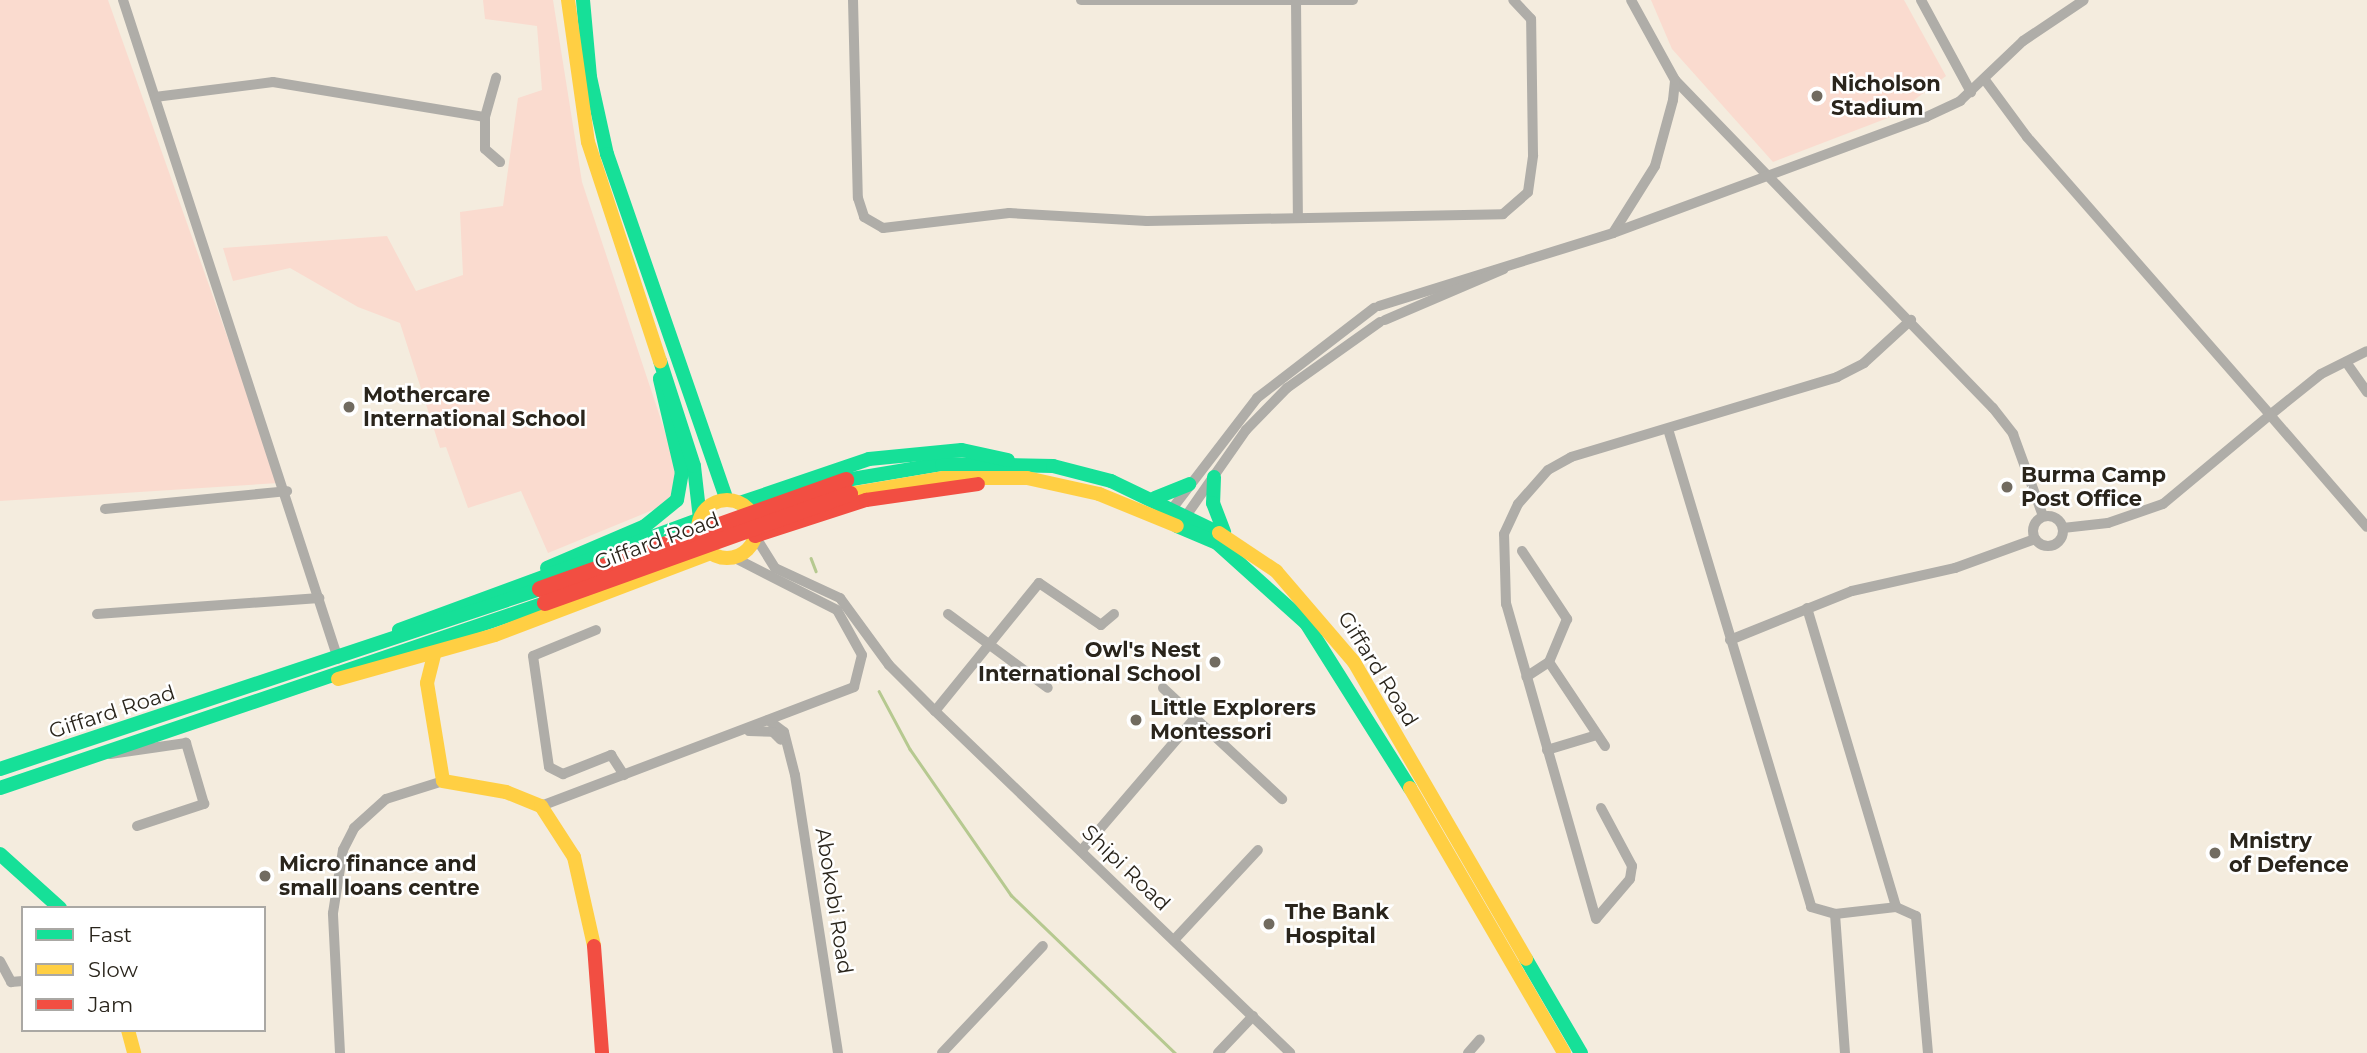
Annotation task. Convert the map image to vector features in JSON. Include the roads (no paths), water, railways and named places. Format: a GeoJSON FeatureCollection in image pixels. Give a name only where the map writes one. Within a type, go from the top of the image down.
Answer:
{"type":"FeatureCollection","features":[{"type":"Feature","properties":{"kind":"main road"},"geometry":{"type":"LineString","coordinates":[[568,0],[588,142],[698,479],[699,538],[711,553],[733,557],[755,536],[754,517],[733,501],[607,154],[590,77],[583,0]]}},
{"type":"Feature","properties":{"kind":"main road"},"geometry":{"type":"LineString","coordinates":[[539,590],[555,561],[656,520],[677,500],[682,473],[662,397],[662,363]]}},
{"type":"Feature","properties":{"kind":"main road","name":"Giffard Road"},"geometry":{"type":"LineString","coordinates":[[733,501],[869,459],[962,450],[1053,466],[1154,498],[1266,584],[1306,623],[1343,673],[1564,1053]]}},
{"type":"Feature","properties":{"kind":"main road","name":"Giffard Road"},"geometry":{"type":"LineString","coordinates":[[0,769],[338,659],[848,487],[1007,460]]}},
{"type":"Feature","properties":{"kind":"main road","name":"Giffard Road"},"geometry":{"type":"LineString","coordinates":[[848,487],[931,479],[1013,476],[1099,494],[1224,532],[1312,607],[1354,662],[1581,1053]]}},
{"type":"Feature","properties":{"kind":"main road","name":"Giffard Road"},"geometry":{"type":"LineString","coordinates":[[755,536],[866,500],[1013,476]]}},
{"type":"Feature","properties":{"kind":"main road"},"geometry":{"type":"LineString","coordinates":[[1214,477],[1213,503],[1224,532]]}},
{"type":"Feature","properties":{"kind":"main road"},"geometry":{"type":"LineString","coordinates":[[1154,498],[1189,484]]}},
{"type":"Feature","properties":{"kind":"main road"},"geometry":{"type":"LineString","coordinates":[[700,519],[710,505],[733,501]]}},
{"type":"Feature","properties":{"kind":"main road","name":"Giffard Road"},"geometry":{"type":"LineString","coordinates":[[0,788],[107,754],[321,679],[539,590],[700,519]]}},
{"type":"Feature","properties":{"kind":"main road","name":"Giffard Road"},"geometry":{"type":"LineString","coordinates":[[321,679],[403,664],[434,655],[711,553]]}},
{"type":"Feature","properties":{"kind":"main road"},"geometry":{"type":"LineString","coordinates":[[434,655],[426,683],[443,781],[506,792],[541,806],[574,857],[585,894],[602,1053]]}},
{"type":"Feature","properties":{"kind":"main road"},"geometry":{"type":"LineString","coordinates":[[403,664],[426,683]]}},
{"type":"Feature","properties":{"kind":"main road"},"geometry":{"type":"LineString","coordinates":[[0,854],[58,906]]}},
{"type":"Feature","properties":{"kind":"main road"},"geometry":{"type":"LineString","coordinates":[[129,1032],[134,1053]]}},
{"type":"Feature","properties":{"kind":"street"},"geometry":{"type":"LineString","coordinates":[[123,0],[287,491],[338,659]]}},
{"type":"Feature","properties":{"kind":"street"},"geometry":{"type":"LineString","coordinates":[[853,0],[858,198],[871,225],[1009,213],[1147,221],[1503,214],[1528,192],[1534,155],[1531,19],[1513,0]]}},
{"type":"Feature","properties":{"kind":"street"},"geometry":{"type":"LineString","coordinates":[[1081,0],[1353,0]]}},
{"type":"Feature","properties":{"kind":"street"},"geometry":{"type":"LineString","coordinates":[[1631,0],[1675,80],[1770,172],[1911,320],[2013,434],[2043,516]]}},
{"type":"Feature","properties":{"kind":"street"},"geometry":{"type":"LineString","coordinates":[[1921,0],[1971,92]]}},
{"type":"Feature","properties":{"kind":"street"},"geometry":{"type":"LineString","coordinates":[[1177,516],[1189,484],[1257,398],[1377,307],[1613,233],[1770,172],[1926,117],[1971,92],[2023,41],[2084,0]]}},
{"type":"Feature","properties":{"kind":"street"},"geometry":{"type":"LineString","coordinates":[[1296,2],[1298,217]]}},
{"type":"Feature","properties":{"kind":"street"},"geometry":{"type":"LineString","coordinates":[[496,78],[485,117],[485,149],[499,162]]}},
{"type":"Feature","properties":{"kind":"street"},"geometry":{"type":"LineString","coordinates":[[1613,233],[1666,138],[1675,80]]}},
{"type":"Feature","properties":{"kind":"street"},"geometry":{"type":"LineString","coordinates":[[1985,80],[2027,137],[2367,527]]}},
{"type":"Feature","properties":{"kind":"street"},"geometry":{"type":"LineString","coordinates":[[155,97],[273,82],[485,117]]}},
{"type":"Feature","properties":{"kind":"street"},"geometry":{"type":"LineString","coordinates":[[1177,516],[1214,477],[1287,388],[1382,321],[1509,266]]}},
{"type":"Feature","properties":{"kind":"street"},"geometry":{"type":"LineString","coordinates":[[1601,808],[1632,866],[1630,879],[1596,919],[1526,677],[1502,561],[1504,534],[1518,504],[1548,470],[1571,457],[1837,377],[1864,363],[1911,320]]}},
{"type":"Feature","properties":{"kind":"street"},"geometry":{"type":"LineString","coordinates":[[2063,528],[2108,523],[2163,504],[2270,415],[2346,362],[2367,351]]}},
{"type":"Feature","properties":{"kind":"street"},"geometry":{"type":"LineString","coordinates":[[2346,362],[2367,392]]}},
{"type":"Feature","properties":{"kind":"street"},"geometry":{"type":"LineString","coordinates":[[1668,429],[1811,908],[1835,914],[1896,907],[1916,916],[1928,1053]]}},
{"type":"Feature","properties":{"kind":"street"},"geometry":{"type":"LineString","coordinates":[[105,509],[287,491]]}},
{"type":"Feature","properties":{"kind":"street"},"geometry":{"type":"LineString","coordinates":[[2043,516],[2056,518],[2063,528]]}},
{"type":"Feature","properties":{"kind":"street"},"geometry":{"type":"LineString","coordinates":[[2035,539],[2033,526],[2043,516]]}},
{"type":"Feature","properties":{"kind":"street"},"geometry":{"type":"LineString","coordinates":[[1730,640],[1807,608],[2035,539],[2053,545],[2063,528]]}},
{"type":"Feature","properties":{"kind":"street","name":"Shipi Road"},"geometry":{"type":"LineString","coordinates":[[755,536],[775,568],[840,598],[888,665],[1290,1053]]}},
{"type":"Feature","properties":{"kind":"street"},"geometry":{"type":"LineString","coordinates":[[1522,551],[1567,619],[1549,662],[1526,677]]}},
{"type":"Feature","properties":{"kind":"street"},"geometry":{"type":"LineString","coordinates":[[541,806],[845,693],[859,679],[862,655],[834,607],[733,557]]}},
{"type":"Feature","properties":{"kind":"street"},"geometry":{"type":"LineString","coordinates":[[935,711],[1039,583],[1101,625],[1114,614]]}},
{"type":"Feature","properties":{"kind":"street"},"geometry":{"type":"LineString","coordinates":[[97,614],[320,598]]}},
{"type":"Feature","properties":{"kind":"street"},"geometry":{"type":"LineString","coordinates":[[1807,608],[1896,907]]}},
{"type":"Feature","properties":{"kind":"street"},"geometry":{"type":"LineString","coordinates":[[948,614],[1048,688]]}},
{"type":"Feature","properties":{"kind":"street"},"geometry":{"type":"LineString","coordinates":[[596,630],[533,656],[549,767],[563,774],[611,755],[624,775]]}},
{"type":"Feature","properties":{"kind":"street"},"geometry":{"type":"LineString","coordinates":[[1549,662],[1605,746]]}},
{"type":"Feature","properties":{"kind":"street"},"geometry":{"type":"LineString","coordinates":[[1163,688],[1282,799]]}},
{"type":"Feature","properties":{"kind":"street"},"geometry":{"type":"LineString","coordinates":[[1081,851],[1195,718]]}},
{"type":"Feature","properties":{"kind":"street","name":"Abokobi Road"},"geometry":{"type":"LineString","coordinates":[[768,720],[783,732],[789,755],[838,1053]]}},
{"type":"Feature","properties":{"kind":"street"},"geometry":{"type":"LineString","coordinates":[[107,754],[186,743],[202,721]]}},
{"type":"Feature","properties":{"kind":"street"},"geometry":{"type":"LineString","coordinates":[[735,733],[773,732],[789,755]]}},
{"type":"Feature","properties":{"kind":"street"},"geometry":{"type":"LineString","coordinates":[[1547,750],[1597,735]]}},
{"type":"Feature","properties":{"kind":"street"},"geometry":{"type":"LineString","coordinates":[[137,826],[204,804],[186,743]]}},
{"type":"Feature","properties":{"kind":"street"},"geometry":{"type":"LineString","coordinates":[[340,1053],[333,913],[343,850],[354,828],[386,799],[443,781]]}},
{"type":"Feature","properties":{"kind":"street"},"geometry":{"type":"LineString","coordinates":[[1174,940],[1258,850]]}},
{"type":"Feature","properties":{"kind":"street"},"geometry":{"type":"LineString","coordinates":[[1835,914],[1846,1053]]}},
{"type":"Feature","properties":{"kind":"street"},"geometry":{"type":"LineString","coordinates":[[942,1053],[1043,946]]}},
{"type":"Feature","properties":{"kind":"street"},"geometry":{"type":"LineString","coordinates":[[0,961],[11,982],[21,981]]}},
{"type":"Feature","properties":{"kind":"street"},"geometry":{"type":"LineString","coordinates":[[1218,1053],[1253,1016]]}},
{"type":"Feature","properties":{"kind":"street"},"geometry":{"type":"LineString","coordinates":[[1468,1053],[1480,1039]]}},
{"type":"Feature","properties":{"kind":"waterway"},"geometry":{"type":"LineString","coordinates":[[811,558],[816,571]]}},
{"type":"Feature","properties":{"kind":"waterway"},"geometry":{"type":"LineString","coordinates":[[879,691],[910,749],[1011,895],[1175,1053]]}},
{"type":"Feature","properties":{"kind":"place","name":"Nicholson Stadium"},"geometry":{"type":"Point","coordinates":[1817,96]}},
{"type":"Feature","properties":{"kind":"place","name":"Mothercare International School"},"geometry":{"type":"Point","coordinates":[349,407]}},
{"type":"Feature","properties":{"kind":"place","name":"Burma Camp Post Office"},"geometry":{"type":"Point","coordinates":[2007,487]}},
{"type":"Feature","properties":{"kind":"place","name":"Owl's Nest International School"},"geometry":{"type":"Point","coordinates":[1215,662]}},
{"type":"Feature","properties":{"kind":"place","name":"Little Explorers Montessori"},"geometry":{"type":"Point","coordinates":[1136,720]}},
{"type":"Feature","properties":{"kind":"place","name":"Mnistry of Defence"},"geometry":{"type":"Point","coordinates":[2215,853]}},
{"type":"Feature","properties":{"kind":"place","name":"Micro finance and small loans centre"},"geometry":{"type":"Point","coordinates":[265,876]}},
{"type":"Feature","properties":{"kind":"place","name":"The Bank Hospital"},"geometry":{"type":"Point","coordinates":[1269,924]}}]}
